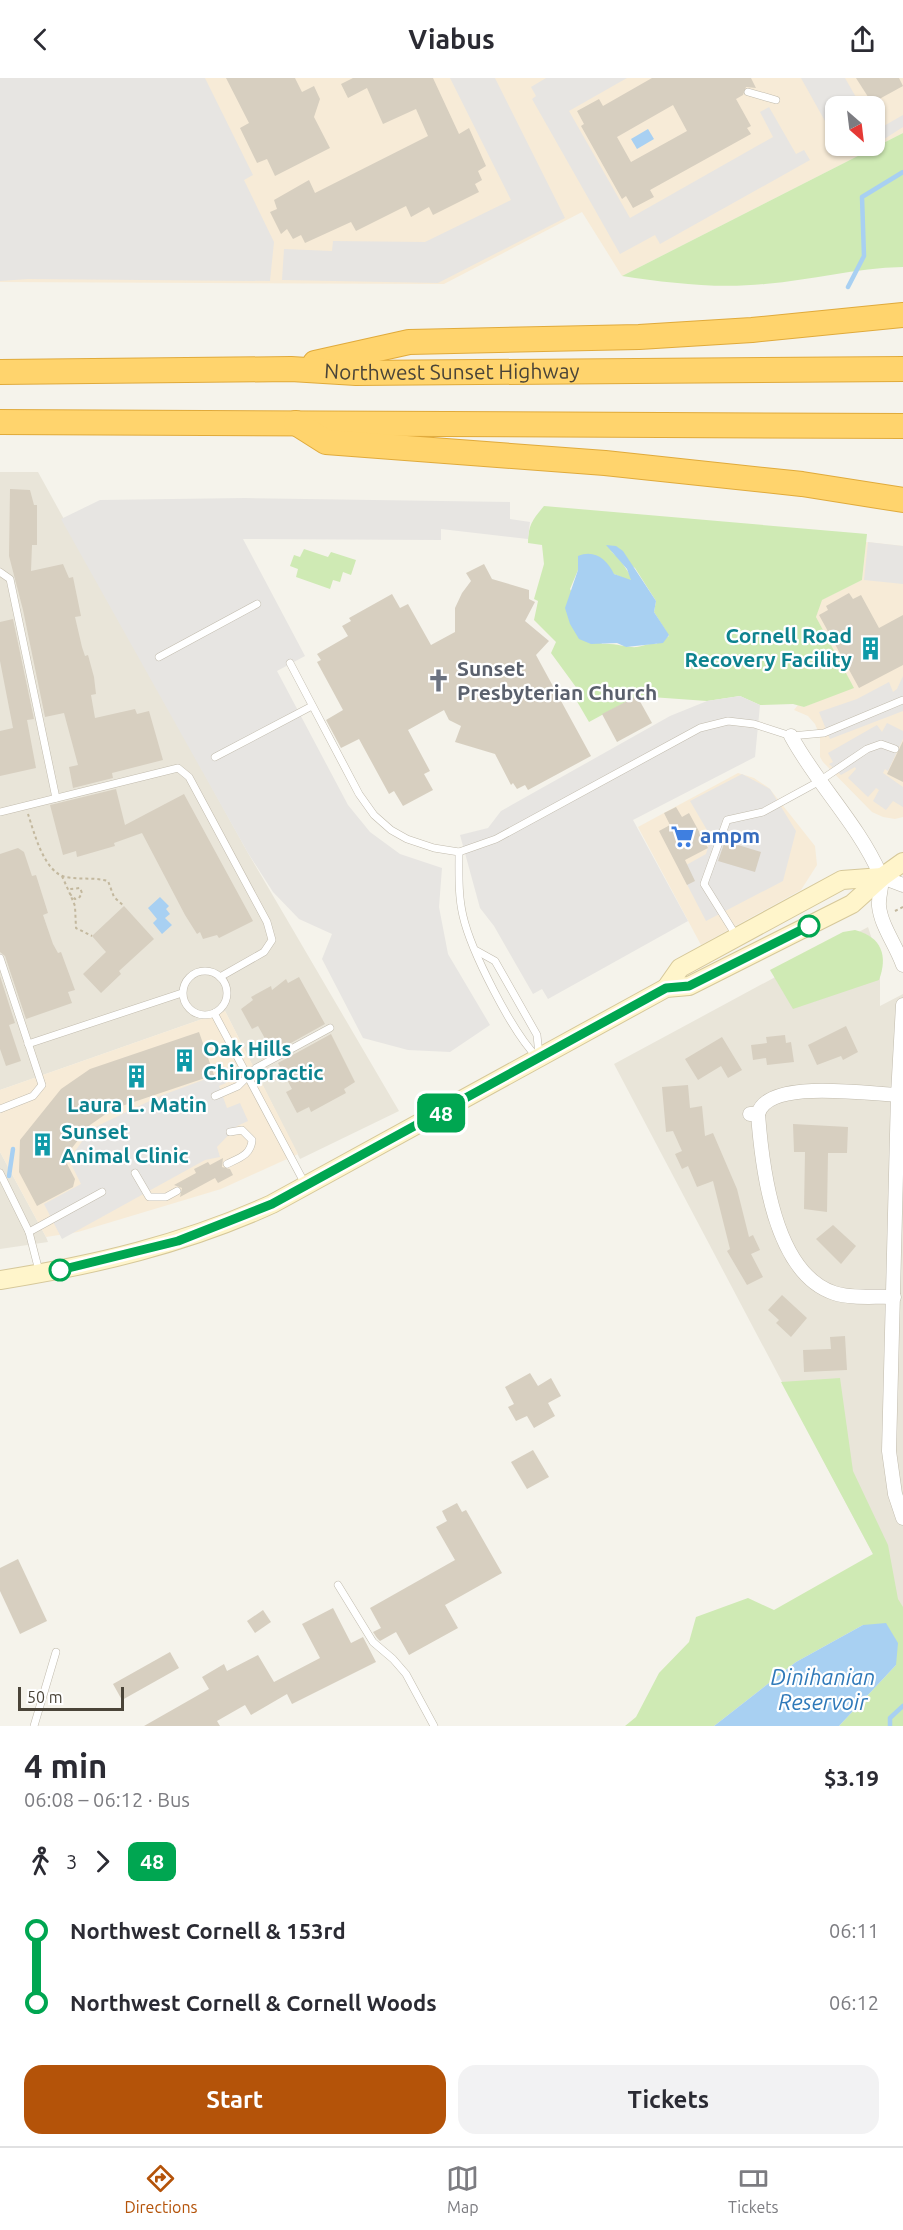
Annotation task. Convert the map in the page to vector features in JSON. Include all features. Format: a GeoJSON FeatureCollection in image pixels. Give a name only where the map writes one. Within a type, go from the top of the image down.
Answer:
{"type":"FeatureCollection","features":[{"type":"Feature","properties":{"kind":"highway"},"geometry":{"type":"LineString","coordinates":[[291,369],[409,342],[639,337],[752,330],[903,315]]}},
{"type":"Feature","properties":{"kind":"highway","name":"Northwest Sunset Highway"},"geometry":{"type":"LineString","coordinates":[[0,372],[291,369],[356,373],[903,369]]}},
{"type":"Feature","properties":{"kind":"highway"},"geometry":{"type":"LineString","coordinates":[[0,422],[903,426]]}},
{"type":"Feature","properties":{"kind":"highway"},"geometry":{"type":"LineString","coordinates":[[294,423],[326,442],[605,463],[802,484],[903,500]]}},
{"type":"Feature","properties":{"kind":"main road"},"geometry":{"type":"LineString","coordinates":[[0,1280],[99,1263],[178,1241],[243,1217],[306,1187],[540,1060],[666,988],[689,986],[852,904],[903,862]]}},
{"type":"Feature","properties":{"kind":"main road"},"geometry":{"type":"LineString","coordinates":[[666,988],[680,968],[842,880],[882,877]]}},
{"type":"Feature","properties":{"kind":"street"},"geometry":{"type":"LineString","coordinates":[[791,736],[818,782],[863,843],[882,877],[879,905],[882,918],[903,965]]}},
{"type":"Feature","properties":{"kind":"street"},"geometry":{"type":"LineString","coordinates":[[882,877],[903,885]]}},
{"type":"Feature","properties":{"kind":"street"},"geometry":{"type":"LineString","coordinates":[[903,1005],[894,1297],[898,1368],[889,1451],[895,1494],[903,1518]]}},
{"type":"Feature","properties":{"kind":"street"},"geometry":{"type":"LineString","coordinates":[[894,1297],[835,1293],[813,1282],[796,1263],[782,1238],[764,1169],[754,1114],[768,1099],[788,1092],[901,1095]]}},
{"type":"Feature","properties":{"kind":"lane"},"geometry":{"type":"LineString","coordinates":[[748,92],[776,99]]}},
{"type":"Feature","properties":{"kind":"lane"},"geometry":{"type":"LineString","coordinates":[[0,572],[10,579],[56,798]]}},
{"type":"Feature","properties":{"kind":"lane"},"geometry":{"type":"LineString","coordinates":[[159,657],[257,604]]}},
{"type":"Feature","properties":{"kind":"lane"},"geometry":{"type":"LineString","coordinates":[[290,663],[359,794],[375,815],[390,830],[407,839],[434,848],[459,852],[496,839],[700,728],[728,721],[754,724],[791,736],[824,733],[903,700]]}},
{"type":"Feature","properties":{"kind":"lane"},"geometry":{"type":"LineString","coordinates":[[215,756],[312,706]]}},
{"type":"Feature","properties":{"kind":"lane"},"geometry":{"type":"LineString","coordinates":[[737,937],[704,884],[728,820],[763,812],[818,782],[867,748],[880,744],[895,750]]}},
{"type":"Feature","properties":{"kind":"lane"},"geometry":{"type":"LineString","coordinates":[[0,812],[165,769],[178,768],[189,777],[267,922],[272,940],[264,952],[220,977]]}},
{"type":"Feature","properties":{"kind":"lane"},"geometry":{"type":"LineString","coordinates":[[459,852],[463,917],[484,970],[523,1043],[540,1060]]}},
{"type":"Feature","properties":{"kind":"lane"},"geometry":{"type":"LineString","coordinates":[[477,951],[495,961],[537,1035],[540,1060]]}},
{"type":"Feature","properties":{"kind":"lane"},"geometry":{"type":"LineString","coordinates":[[0,958],[42,1085],[33,1096],[0,1108]]}},
{"type":"Feature","properties":{"kind":"lane"},"geometry":{"type":"LineString","coordinates":[[28,1044],[182,993],[189,978],[196,973],[204,971],[220,977],[227,992],[221,1008],[214,1013],[196,1014],[189,1009],[182,993]]}},
{"type":"Feature","properties":{"kind":"lane"},"geometry":{"type":"LineString","coordinates":[[214,1013],[306,1187]]}},
{"type":"Feature","properties":{"kind":"lane"},"geometry":{"type":"LineString","coordinates":[[215,1096],[237,1086],[256,1068],[330,1028]]}},
{"type":"Feature","properties":{"kind":"lane"},"geometry":{"type":"LineString","coordinates":[[227,1164],[248,1153],[252,1140],[242,1130],[230,1132]]}},
{"type":"Feature","properties":{"kind":"lane"},"geometry":{"type":"LineString","coordinates":[[0,1173],[29,1232],[36,1250],[40,1274]]}},
{"type":"Feature","properties":{"kind":"lane"},"geometry":{"type":"LineString","coordinates":[[135,1173],[149,1197],[166,1197],[177,1191]]}},
{"type":"Feature","properties":{"kind":"lane"},"geometry":{"type":"LineString","coordinates":[[29,1232],[102,1192]]}},
{"type":"Feature","properties":{"kind":"lane"},"geometry":{"type":"LineString","coordinates":[[338,1585],[373,1642],[406,1674],[434,1726]]}},
{"type":"Feature","properties":{"kind":"lane"},"geometry":{"type":"LineString","coordinates":[[34,1726],[56,1652]]}},
{"type":"Feature","properties":{"kind":"path"},"geometry":{"type":"LineString","coordinates":[[25,806],[50,865],[62,876],[70,894],[75,906],[76,928],[92,936]]}},
{"type":"Feature","properties":{"kind":"path"},"geometry":{"type":"LineString","coordinates":[[62,876],[108,881],[112,887],[112,893],[124,906]]}},
{"type":"Feature","properties":{"kind":"path"},"geometry":{"type":"LineString","coordinates":[[892,913],[903,907]]}},
{"type":"Feature","properties":{"kind":"shaded area"},"geometry":{"type":"Polygon","coordinates":[[[0,78],[903,78],[903,133],[885,142],[885,96],[825,96],[825,156],[858,156],[622,276],[582,212],[444,284],[0,282],[0,78]]]}},
{"type":"Feature","properties":{"kind":"shaded area"},"geometry":{"type":"Polygon","coordinates":[[[0,78],[205,78],[253,175],[244,180],[274,242],[270,281],[28,279],[0,281],[0,78]]]}},
{"type":"Feature","properties":{"kind":"shaded area"},"geometry":{"type":"Polygon","coordinates":[[[450,78],[495,78],[565,218],[438,283],[282,280],[284,249],[332,251],[333,241],[425,242],[511,200],[450,78]]]}},
{"type":"Feature","properties":{"kind":"shaded area"},"geometry":{"type":"Polygon","coordinates":[[[546,78],[627,78],[569,111],[630,218],[773,137],[760,112],[769,107],[796,154],[804,150],[810,160],[660,244],[655,235],[620,254],[532,99],[536,96],[531,87],[546,78]]]}},
{"type":"Feature","properties":{"kind":"shaded area"},"geometry":{"type":"Polygon","coordinates":[[[801,78],[845,78],[855,96],[825,96],[825,121],[801,78]]]}},
{"type":"Feature","properties":{"kind":"shaded area"},"geometry":{"type":"Polygon","coordinates":[[[903,115],[903,127],[885,139],[885,125],[903,115]]]}},
{"type":"Feature","properties":{"kind":"shaded area"},"geometry":{"type":"Polygon","coordinates":[[[0,472],[38,472],[248,853],[399,1111],[300,1159],[225,1011],[0,1090],[0,472]]]}},
{"type":"Feature","properties":{"kind":"shaded area"},"geometry":{"type":"Polygon","coordinates":[[[245,498],[510,502],[510,519],[530,522],[528,539],[441,529],[441,540],[243,539],[305,656],[277,671],[348,805],[370,832],[400,854],[442,868],[439,907],[448,954],[490,1025],[450,1052],[408,1050],[363,1038],[322,959],[332,934],[299,919],[273,892],[248,853],[61,519],[100,500],[245,498]]]}},
{"type":"Feature","properties":{"kind":"shaded area"},"geometry":{"type":"Polygon","coordinates":[[[866,542],[903,546],[903,817],[895,819],[872,812],[823,762],[820,757],[820,736],[815,724],[808,716],[794,710],[798,705],[804,707],[853,687],[816,617],[821,600],[862,580],[866,542]]]}},
{"type":"Feature","properties":{"kind":"shaded area"},"geometry":{"type":"Polygon","coordinates":[[[868,542],[903,546],[903,584],[864,580],[868,542]]]}},
{"type":"Feature","properties":{"kind":"shaded area"},"geometry":{"type":"Polygon","coordinates":[[[903,676],[903,711],[830,739],[819,712],[857,699],[889,682],[893,692],[897,689],[903,676]]]}},
{"type":"Feature","properties":{"kind":"shaded area"},"geometry":{"type":"Polygon","coordinates":[[[740,696],[760,705],[755,757],[633,820],[688,921],[548,999],[542,989],[533,994],[494,926],[480,908],[460,835],[488,828],[501,811],[670,716],[707,701],[740,696]]]}},
{"type":"Feature","properties":{"kind":"shaded area"},"geometry":{"type":"Polygon","coordinates":[[[887,723],[903,731],[903,739],[888,771],[885,769],[883,773],[903,787],[903,807],[893,801],[886,810],[873,801],[879,790],[876,788],[868,797],[848,778],[856,769],[855,767],[841,775],[829,764],[833,762],[828,753],[877,725],[882,732],[887,723]]]}},
{"type":"Feature","properties":{"kind":"shaded area"},"geometry":{"type":"Polygon","coordinates":[[[738,773],[754,778],[769,788],[815,846],[817,865],[801,890],[701,945],[638,827],[738,773]]]}},
{"type":"Feature","properties":{"kind":"shaded area"},"geometry":{"type":"Polygon","coordinates":[[[742,774],[770,789],[796,831],[783,881],[706,921],[679,869],[706,854],[711,837],[690,801],[742,774]]]}},
{"type":"Feature","properties":{"kind":"shaded area"},"geometry":{"type":"Polygon","coordinates":[[[868,927],[880,964],[880,1006],[903,994],[903,1611],[614,1064],[868,927]]]}},
{"type":"Feature","properties":{"kind":"shaded area"},"geometry":{"type":"Polygon","coordinates":[[[225,1011],[298,1154],[221,1189],[78,1232],[46,1237],[0,1152],[0,1090],[225,1011]]]}},
{"type":"Feature","properties":{"kind":"shaded area"},"geometry":{"type":"Polygon","coordinates":[[[222,1073],[226,1083],[219,1086],[227,1108],[240,1103],[248,1121],[237,1126],[217,1147],[220,1157],[205,1160],[62,1239],[44,1204],[81,1184],[71,1164],[79,1159],[73,1154],[91,1129],[160,1096],[222,1073]]]}},
{"type":"Feature","properties":{"kind":"shaded area"},"geometry":{"type":"Polygon","coordinates":[[[0,1152],[46,1237],[48,1242],[0,1249],[0,1152]]]}},
{"type":"Feature","properties":{"kind":"green space"},"geometry":{"type":"Polygon","coordinates":[[[903,133],[903,267],[729,286],[693,285],[622,276],[858,156],[885,156],[885,142],[903,133]]]}},
{"type":"Feature","properties":{"kind":"green space"},"geometry":{"type":"Polygon","coordinates":[[[544,506],[867,534],[862,580],[822,600],[816,617],[854,688],[804,707],[793,704],[760,705],[740,696],[707,701],[637,696],[589,722],[575,698],[581,694],[551,653],[556,642],[534,620],[538,601],[534,599],[544,564],[542,545],[528,543],[528,537],[532,523],[544,506]],[[609,550],[619,558],[632,578],[630,581],[614,574],[578,570],[570,589],[602,644],[637,647],[656,644],[669,636],[654,612],[656,601],[635,568],[609,550]]]}},
{"type":"Feature","properties":{"kind":"green space"},"geometry":{"type":"Polygon","coordinates":[[[304,549],[328,557],[331,552],[356,560],[351,575],[343,572],[340,582],[333,580],[330,589],[296,577],[298,569],[290,566],[294,555],[300,557],[304,549]]]}},
{"type":"Feature","properties":{"kind":"green space"},"geometry":{"type":"Polygon","coordinates":[[[855,930],[871,937],[880,949],[883,963],[879,980],[793,1009],[770,970],[843,932],[855,930]]]}},
{"type":"Feature","properties":{"kind":"green space"},"geometry":{"type":"Polygon","coordinates":[[[840,1378],[853,1471],[888,1545],[898,1599],[903,1607],[903,1726],[839,1726],[896,1665],[863,1625],[796,1662],[714,1726],[625,1726],[636,1717],[659,1673],[689,1642],[696,1617],[748,1598],[774,1610],[873,1554],[781,1382],[840,1378]]]}},
{"type":"Feature","properties":{"kind":"water"},"geometry":{"type":"Polygon","coordinates":[[[648,129],[654,139],[637,149],[631,139],[648,129]]]}},
{"type":"Feature","properties":{"kind":"water"},"geometry":{"type":"Polygon","coordinates":[[[606,545],[616,546],[623,551],[656,601],[654,612],[669,635],[663,643],[626,647],[617,643],[591,644],[579,639],[570,624],[565,608],[578,570],[578,556],[595,555],[608,564],[614,574],[631,580],[627,569],[606,545]]]}},
{"type":"Feature","properties":{"kind":"water"},"geometry":{"type":"Polygon","coordinates":[[[160,897],[169,906],[166,909],[170,914],[165,918],[172,925],[162,934],[153,923],[157,919],[148,908],[160,897]]]}},
{"type":"Feature","properties":{"kind":"water","name":"Dinihanian Reservoir"},"geometry":{"type":"Polygon","coordinates":[[[886,1623],[898,1643],[896,1665],[839,1726],[714,1726],[796,1662],[863,1625],[886,1623]]]}},
{"type":"Feature","properties":{"kind":"building"},"geometry":{"type":"Polygon","coordinates":[[[226,78],[295,78],[302,92],[314,86],[320,99],[314,117],[330,148],[275,176],[267,159],[257,163],[240,128],[249,123],[226,78]]]}},
{"type":"Feature","properties":{"kind":"building"},"geometry":{"type":"Polygon","coordinates":[[[353,78],[433,78],[459,134],[469,128],[486,166],[478,171],[482,180],[475,184],[479,192],[433,215],[429,207],[411,217],[406,206],[356,231],[351,222],[305,243],[301,235],[293,239],[287,229],[281,234],[270,212],[277,209],[274,200],[309,180],[315,193],[428,136],[416,109],[383,124],[367,88],[348,98],[341,84],[353,78]]]}},
{"type":"Feature","properties":{"kind":"building"},"geometry":{"type":"Polygon","coordinates":[[[652,78],[751,78],[756,88],[746,87],[743,95],[736,99],[751,126],[747,128],[751,134],[650,190],[654,197],[633,208],[626,196],[622,199],[581,126],[584,124],[577,111],[599,99],[603,106],[652,78]],[[673,105],[617,137],[631,162],[687,131],[673,105]]]}},
{"type":"Feature","properties":{"kind":"building"},"geometry":{"type":"Polygon","coordinates":[[[856,78],[899,78],[903,86],[885,96],[868,96],[856,78]]]}},
{"type":"Feature","properties":{"kind":"building"},"geometry":{"type":"Polygon","coordinates":[[[10,489],[30,490],[34,505],[37,505],[37,545],[32,545],[31,571],[63,564],[69,578],[73,577],[81,616],[75,617],[82,647],[85,656],[88,655],[94,677],[96,694],[91,695],[95,718],[135,709],[137,714],[149,711],[163,760],[112,773],[113,778],[73,788],[69,767],[78,765],[64,713],[45,717],[23,610],[9,556],[10,489]]]}},
{"type":"Feature","properties":{"kind":"building","name":"Sunset Presbyterian Church"},"geometry":{"type":"Polygon","coordinates":[[[484,564],[492,579],[529,590],[529,599],[535,602],[525,621],[549,641],[536,655],[591,756],[528,790],[525,785],[517,789],[513,783],[511,785],[495,754],[455,742],[461,726],[449,720],[444,710],[408,730],[430,771],[424,774],[433,790],[403,806],[394,791],[389,794],[359,739],[341,748],[326,720],[343,710],[317,662],[321,660],[317,654],[348,636],[342,626],[351,621],[349,618],[392,594],[400,608],[408,604],[431,645],[455,632],[455,608],[471,581],[466,573],[484,564]]]}},
{"type":"Feature","properties":{"kind":"building","name":"Cornell Road Recovery Facility"},"geometry":{"type":"Polygon","coordinates":[[[849,593],[853,599],[861,595],[879,628],[903,615],[903,665],[859,688],[819,615],[828,610],[826,606],[849,593]]]}},
{"type":"Feature","properties":{"kind":"building"},"geometry":{"type":"Polygon","coordinates":[[[13,619],[34,719],[27,720],[36,768],[0,776],[0,731],[13,728],[0,661],[0,622],[13,619]]]}},
{"type":"Feature","properties":{"kind":"building"},"geometry":{"type":"Polygon","coordinates":[[[637,696],[652,723],[617,742],[602,714],[637,696]]]}},
{"type":"Feature","properties":{"kind":"building"},"geometry":{"type":"Polygon","coordinates":[[[903,741],[903,782],[887,774],[903,741]]]}},
{"type":"Feature","properties":{"kind":"building"},"geometry":{"type":"Polygon","coordinates":[[[116,789],[125,825],[184,794],[253,921],[219,938],[217,935],[203,939],[185,915],[142,833],[114,843],[115,846],[77,857],[76,851],[63,855],[50,805],[116,789]]]}},
{"type":"Feature","properties":{"kind":"building","name":"ampm"},"geometry":{"type":"Polygon","coordinates":[[[676,807],[682,817],[689,813],[708,848],[685,860],[695,881],[687,885],[659,831],[670,825],[664,813],[676,807]]]}},
{"type":"Feature","properties":{"kind":"building"},"geometry":{"type":"Polygon","coordinates":[[[725,841],[761,852],[755,872],[718,861],[725,841]]]}},
{"type":"Feature","properties":{"kind":"building"},"geometry":{"type":"Polygon","coordinates":[[[18,848],[24,852],[32,876],[36,875],[48,913],[43,915],[53,944],[58,953],[61,952],[75,990],[68,992],[72,1003],[26,1019],[5,956],[0,952],[0,854],[18,848]]]}},
{"type":"Feature","properties":{"kind":"building"},"geometry":{"type":"Polygon","coordinates":[[[124,906],[154,939],[119,971],[121,974],[101,993],[83,974],[106,952],[92,936],[124,906]]]}},
{"type":"Feature","properties":{"kind":"building"},"geometry":{"type":"Polygon","coordinates":[[[0,976],[15,1023],[9,1025],[21,1061],[6,1066],[0,1049],[0,976]]]}},
{"type":"Feature","properties":{"kind":"building"},"geometry":{"type":"Polygon","coordinates":[[[299,977],[325,1024],[273,1053],[258,1026],[252,1029],[241,1009],[253,1000],[251,997],[271,986],[272,990],[286,979],[288,983],[299,977]]]}},
{"type":"Feature","properties":{"kind":"building"},"geometry":{"type":"Polygon","coordinates":[[[846,1026],[858,1052],[843,1060],[841,1056],[817,1065],[808,1045],[846,1026]]]}},
{"type":"Feature","properties":{"kind":"building"},"geometry":{"type":"Polygon","coordinates":[[[199,1032],[214,1075],[113,1109],[90,1125],[64,1158],[75,1179],[73,1187],[37,1206],[19,1172],[20,1140],[61,1089],[90,1069],[199,1032]]]}},
{"type":"Feature","properties":{"kind":"building"},"geometry":{"type":"Polygon","coordinates":[[[331,1034],[355,1082],[344,1089],[346,1093],[311,1112],[309,1107],[297,1113],[286,1092],[292,1089],[278,1063],[331,1034]]]}},
{"type":"Feature","properties":{"kind":"building"},"geometry":{"type":"Polygon","coordinates":[[[785,1035],[786,1043],[791,1042],[794,1062],[767,1065],[766,1058],[753,1060],[751,1045],[767,1043],[766,1037],[785,1035]]]}},
{"type":"Feature","properties":{"kind":"building"},"geometry":{"type":"Polygon","coordinates":[[[722,1037],[742,1070],[728,1078],[721,1066],[698,1080],[685,1059],[722,1037]]]}},
{"type":"Feature","properties":{"kind":"building"},"geometry":{"type":"Polygon","coordinates":[[[688,1085],[690,1108],[702,1106],[705,1136],[713,1133],[737,1189],[749,1237],[753,1235],[760,1250],[751,1254],[763,1277],[747,1285],[727,1251],[730,1249],[713,1181],[697,1187],[688,1166],[682,1169],[675,1154],[682,1151],[673,1131],[666,1132],[662,1087],[688,1085]]]}},
{"type":"Feature","properties":{"kind":"building"},"geometry":{"type":"Polygon","coordinates":[[[793,1124],[848,1127],[847,1153],[828,1153],[827,1212],[804,1209],[805,1152],[794,1152],[793,1124]]]}},
{"type":"Feature","properties":{"kind":"building"},"geometry":{"type":"Polygon","coordinates":[[[223,1158],[222,1167],[230,1169],[233,1175],[218,1183],[215,1178],[180,1197],[182,1188],[174,1185],[196,1173],[194,1169],[208,1162],[210,1165],[223,1158]]]}},
{"type":"Feature","properties":{"kind":"building"},"geometry":{"type":"Polygon","coordinates":[[[833,1225],[856,1246],[841,1264],[816,1239],[833,1225]]]}},
{"type":"Feature","properties":{"kind":"building"},"geometry":{"type":"Polygon","coordinates":[[[782,1295],[807,1318],[791,1337],[776,1323],[779,1320],[768,1310],[782,1295]]]}},
{"type":"Feature","properties":{"kind":"building"},"geometry":{"type":"Polygon","coordinates":[[[845,1336],[847,1370],[804,1372],[803,1350],[831,1349],[830,1337],[845,1336]]]}},
{"type":"Feature","properties":{"kind":"building"},"geometry":{"type":"Polygon","coordinates":[[[530,1373],[538,1386],[551,1378],[561,1396],[548,1403],[555,1416],[534,1428],[527,1416],[516,1421],[508,1407],[514,1404],[505,1387],[530,1373]]]}},
{"type":"Feature","properties":{"kind":"building"},"geometry":{"type":"Polygon","coordinates":[[[533,1450],[549,1477],[527,1489],[511,1462],[533,1450]]]}},
{"type":"Feature","properties":{"kind":"building"},"geometry":{"type":"Polygon","coordinates":[[[457,1503],[462,1512],[466,1510],[502,1573],[445,1605],[458,1628],[409,1655],[396,1632],[380,1641],[377,1638],[373,1632],[381,1628],[370,1608],[455,1560],[436,1527],[447,1521],[442,1511],[457,1503]]]}},
{"type":"Feature","properties":{"kind":"building"},"geometry":{"type":"Polygon","coordinates":[[[18,1559],[47,1621],[20,1634],[0,1591],[0,1568],[18,1559]]]}},
{"type":"Feature","properties":{"kind":"building"},"geometry":{"type":"Polygon","coordinates":[[[333,1608],[351,1643],[363,1637],[376,1662],[292,1704],[287,1694],[251,1715],[245,1705],[217,1721],[220,1726],[144,1726],[209,1689],[202,1677],[224,1664],[227,1671],[258,1655],[274,1682],[320,1658],[302,1624],[333,1608]]]}},
{"type":"Feature","properties":{"kind":"building"},"geometry":{"type":"Polygon","coordinates":[[[263,1610],[271,1622],[255,1633],[247,1621],[263,1610]]]}},
{"type":"Feature","properties":{"kind":"building"},"geometry":{"type":"Polygon","coordinates":[[[170,1652],[179,1668],[122,1700],[113,1684],[170,1652]]]}},
{"type":"Feature","properties":{"kind":"waterway"},"geometry":{"type":"LineString","coordinates":[[848,287],[864,256],[862,197],[903,172]]}},
{"type":"Feature","properties":{"kind":"waterway"},"geometry":{"type":"LineString","coordinates":[[9,1176],[13,1149]]}},
{"type":"Feature","properties":{"kind":"waterway"},"geometry":{"type":"LineString","coordinates":[[890,1726],[890,1718],[903,1706]]}},
{"type":"Feature","properties":{"kind":"bus line","name":"48"},"geometry":{"type":"LineString","coordinates":[[60,1270],[143,1252],[243,1217],[272,1204],[555,1051],[666,988],[689,986],[809,926]]}},
{"type":"Feature","properties":{"kind":"place","name":"Cornell Road Recovery Facility"},"geometry":{"type":"Point","coordinates":[870,648]}},
{"type":"Feature","properties":{"kind":"place","name":"Sunset Presbyterian Church"},"geometry":{"type":"Point","coordinates":[439,681]}},
{"type":"Feature","properties":{"kind":"place","name":"ampm"},"geometry":{"type":"Point","coordinates":[682,836]}},
{"type":"Feature","properties":{"kind":"place","name":"Oak Hills Chiropractic"},"geometry":{"type":"Point","coordinates":[185,1061]}},
{"type":"Feature","properties":{"kind":"place","name":"Laura L. Matin"},"geometry":{"type":"Point","coordinates":[137,1077]}},
{"type":"Feature","properties":{"kind":"place","name":"Sunset Animal Clinic"},"geometry":{"type":"Point","coordinates":[43,1144]}}]}
